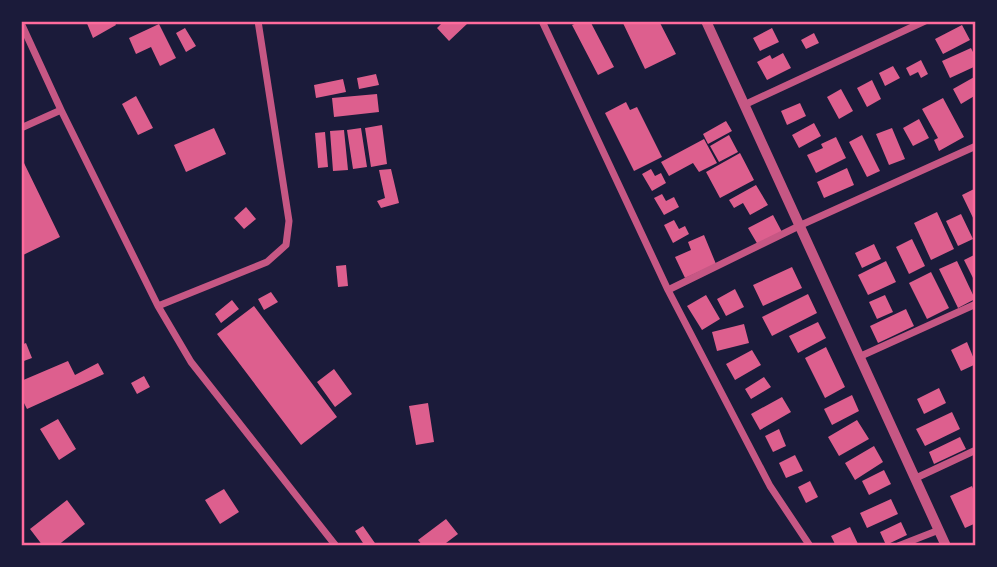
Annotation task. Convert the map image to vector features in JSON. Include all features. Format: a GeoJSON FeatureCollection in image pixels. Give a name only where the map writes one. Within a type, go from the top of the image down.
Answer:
{"type":"FeatureCollection","features":[{"type":"Feature","properties":{"kind":"street"},"geometry":{"type":"LineString","coordinates":[[158,306],[267,262],[286,245],[289,221],[258,21]]}},
{"type":"Feature","properties":{"kind":"street"},"geometry":{"type":"LineString","coordinates":[[542,21],[668,290],[770,486],[810,546]]}},
{"type":"Feature","properties":{"kind":"street"},"geometry":{"type":"LineString","coordinates":[[706,21],[946,546]]}},
{"type":"Feature","properties":{"kind":"street"},"geometry":{"type":"LineString","coordinates":[[744,105],[925,21]]}},
{"type":"Feature","properties":{"kind":"street"},"geometry":{"type":"LineString","coordinates":[[21,23],[158,306],[191,362],[336,546]]}},
{"type":"Feature","properties":{"kind":"street"},"geometry":{"type":"LineString","coordinates":[[21,128],[61,110]]}},
{"type":"Feature","properties":{"kind":"street"},"geometry":{"type":"LineString","coordinates":[[668,290],[800,225],[976,146]]}},
{"type":"Feature","properties":{"kind":"street"},"geometry":{"type":"LineString","coordinates":[[861,356],[976,304]]}},
{"type":"Feature","properties":{"kind":"street"},"geometry":{"type":"LineString","coordinates":[[916,478],[976,450]]}},
{"type":"Feature","properties":{"kind":"street"},"geometry":{"type":"LineString","coordinates":[[898,546],[939,530]]}},
{"type":"Feature","properties":{"kind":"building"},"geometry":{"type":"Polygon","coordinates":[[[86,21],[114,21],[116,25],[93,38],[86,21]]]}},
{"type":"Feature","properties":{"kind":"building"},"geometry":{"type":"Polygon","coordinates":[[[444,21],[468,23],[449,41],[437,28],[444,21]]]}},
{"type":"Feature","properties":{"kind":"building"},"geometry":{"type":"Polygon","coordinates":[[[590,21],[614,67],[598,75],[572,25],[590,21]]]}},
{"type":"Feature","properties":{"kind":"building"},"geometry":{"type":"Polygon","coordinates":[[[622,21],[659,21],[676,54],[645,69],[622,21]]]}},
{"type":"Feature","properties":{"kind":"building"},"geometry":{"type":"Polygon","coordinates":[[[159,24],[176,58],[160,66],[151,47],[136,54],[129,38],[159,24]]]}},
{"type":"Feature","properties":{"kind":"building"},"geometry":{"type":"Polygon","coordinates":[[[962,25],[970,40],[943,54],[935,39],[962,25]]]}},
{"type":"Feature","properties":{"kind":"building"},"geometry":{"type":"Polygon","coordinates":[[[185,28],[196,46],[186,52],[176,33],[185,28]]]}},
{"type":"Feature","properties":{"kind":"building"},"geometry":{"type":"Polygon","coordinates":[[[772,28],[779,42],[760,51],[753,38],[772,28]]]}},
{"type":"Feature","properties":{"kind":"building"},"geometry":{"type":"Polygon","coordinates":[[[814,33],[819,43],[806,49],[801,40],[814,33]]]}},
{"type":"Feature","properties":{"kind":"building"},"geometry":{"type":"Polygon","coordinates":[[[971,48],[976,58],[976,66],[950,78],[942,61],[971,48]]]}},
{"type":"Feature","properties":{"kind":"building"},"geometry":{"type":"Polygon","coordinates":[[[783,53],[791,68],[767,80],[757,62],[770,55],[772,59],[783,53]]]}},
{"type":"Feature","properties":{"kind":"building"},"geometry":{"type":"Polygon","coordinates":[[[921,60],[928,74],[921,78],[918,72],[910,76],[906,68],[921,60]]]}},
{"type":"Feature","properties":{"kind":"building"},"geometry":{"type":"Polygon","coordinates":[[[893,66],[900,78],[885,86],[879,73],[893,66]]]}},
{"type":"Feature","properties":{"kind":"building"},"geometry":{"type":"Polygon","coordinates":[[[376,74],[379,85],[359,89],[357,78],[376,74]]]}},
{"type":"Feature","properties":{"kind":"building"},"geometry":{"type":"Polygon","coordinates":[[[976,76],[976,95],[961,104],[953,89],[976,76]]]}},
{"type":"Feature","properties":{"kind":"building"},"geometry":{"type":"Polygon","coordinates":[[[343,79],[346,92],[316,98],[314,85],[343,79]]]}},
{"type":"Feature","properties":{"kind":"building"},"geometry":{"type":"Polygon","coordinates":[[[872,80],[881,99],[867,107],[857,88],[872,80]]]}},
{"type":"Feature","properties":{"kind":"building"},"geometry":{"type":"Polygon","coordinates":[[[841,89],[853,111],[839,119],[827,97],[841,89]]]}},
{"type":"Feature","properties":{"kind":"building"},"geometry":{"type":"Polygon","coordinates":[[[377,94],[379,112],[334,117],[332,98],[377,94]]]}},
{"type":"Feature","properties":{"kind":"building"},"geometry":{"type":"Polygon","coordinates":[[[136,96],[153,128],[138,135],[122,104],[136,96]]]}},
{"type":"Feature","properties":{"kind":"building"},"geometry":{"type":"Polygon","coordinates":[[[943,98],[964,137],[939,151],[934,140],[938,138],[922,109],[943,98]]]}},
{"type":"Feature","properties":{"kind":"building"},"geometry":{"type":"Polygon","coordinates":[[[626,102],[630,110],[637,107],[662,157],[634,171],[605,113],[626,102]]]}},
{"type":"Feature","properties":{"kind":"building"},"geometry":{"type":"Polygon","coordinates":[[[800,103],[806,116],[787,125],[781,111],[800,103]]]}},
{"type":"Feature","properties":{"kind":"building"},"geometry":{"type":"Polygon","coordinates":[[[919,119],[929,138],[913,146],[903,128],[919,119]]]}},
{"type":"Feature","properties":{"kind":"building"},"geometry":{"type":"Polygon","coordinates":[[[726,121],[732,131],[708,144],[703,134],[726,121]]]}},
{"type":"Feature","properties":{"kind":"building"},"geometry":{"type":"Polygon","coordinates":[[[814,123],[821,136],[799,148],[792,135],[814,123]]]}},
{"type":"Feature","properties":{"kind":"building"},"geometry":{"type":"Polygon","coordinates":[[[382,125],[387,164],[371,167],[365,128],[382,125]]]}},
{"type":"Feature","properties":{"kind":"building"},"geometry":{"type":"Polygon","coordinates":[[[214,128],[226,154],[186,172],[174,145],[214,128]]]}},
{"type":"Feature","properties":{"kind":"building"},"geometry":{"type":"Polygon","coordinates":[[[361,128],[367,167],[353,169],[347,130],[361,128]]]}},
{"type":"Feature","properties":{"kind":"building"},"geometry":{"type":"Polygon","coordinates":[[[892,128],[905,159],[889,165],[876,134],[892,128]]]}},
{"type":"Feature","properties":{"kind":"building"},"geometry":{"type":"Polygon","coordinates":[[[344,130],[348,170],[333,171],[330,131],[344,130]]]}},
{"type":"Feature","properties":{"kind":"building"},"geometry":{"type":"Polygon","coordinates":[[[325,132],[328,167],[318,168],[315,133],[325,132]]]}},
{"type":"Feature","properties":{"kind":"building"},"geometry":{"type":"Polygon","coordinates":[[[729,135],[738,152],[719,162],[710,146],[729,135]]]}},
{"type":"Feature","properties":{"kind":"building"},"geometry":{"type":"Polygon","coordinates":[[[862,135],[880,171],[867,177],[849,142],[862,135]]]}},
{"type":"Feature","properties":{"kind":"building"},"geometry":{"type":"Polygon","coordinates":[[[836,137],[846,158],[816,173],[807,155],[823,148],[821,144],[836,137]]]}},
{"type":"Feature","properties":{"kind":"building"},"geometry":{"type":"Polygon","coordinates":[[[704,139],[717,163],[699,172],[693,163],[669,176],[661,162],[704,139]]]}},
{"type":"Feature","properties":{"kind":"building"},"geometry":{"type":"Polygon","coordinates":[[[740,153],[754,180],[720,198],[706,172],[740,153]]]}},
{"type":"Feature","properties":{"kind":"building"},"geometry":{"type":"Polygon","coordinates":[[[24,163],[60,237],[21,256],[21,164],[24,163]]]}},
{"type":"Feature","properties":{"kind":"building"},"geometry":{"type":"Polygon","coordinates":[[[847,168],[854,185],[824,198],[817,182],[847,168]]]}},
{"type":"Feature","properties":{"kind":"building"},"geometry":{"type":"Polygon","coordinates":[[[391,169],[399,203],[381,208],[377,201],[385,198],[379,170],[391,169]]]}},
{"type":"Feature","properties":{"kind":"building"},"geometry":{"type":"Polygon","coordinates":[[[651,169],[655,176],[661,173],[666,183],[652,191],[642,174],[651,169]]]}},
{"type":"Feature","properties":{"kind":"building"},"geometry":{"type":"Polygon","coordinates":[[[756,185],[768,205],[750,215],[743,203],[734,208],[729,200],[756,185]]]}},
{"type":"Feature","properties":{"kind":"building"},"geometry":{"type":"Polygon","coordinates":[[[976,188],[976,224],[962,195],[976,188]]]}},
{"type":"Feature","properties":{"kind":"building"},"geometry":{"type":"Polygon","coordinates":[[[662,194],[666,201],[674,197],[679,207],[664,215],[654,198],[662,194]]]}},
{"type":"Feature","properties":{"kind":"building"},"geometry":{"type":"Polygon","coordinates":[[[246,207],[256,219],[244,229],[234,218],[246,207]]]}},
{"type":"Feature","properties":{"kind":"building"},"geometry":{"type":"Polygon","coordinates":[[[937,212],[954,249],[931,260],[914,223],[937,212]]]}},
{"type":"Feature","properties":{"kind":"building"},"geometry":{"type":"Polygon","coordinates":[[[961,214],[973,239],[958,246],[946,221],[961,214]]]}},
{"type":"Feature","properties":{"kind":"building"},"geometry":{"type":"Polygon","coordinates":[[[773,215],[782,232],[758,245],[748,228],[773,215]]]}},
{"type":"Feature","properties":{"kind":"building"},"geometry":{"type":"Polygon","coordinates":[[[674,220],[679,229],[685,226],[689,234],[673,243],[664,225],[674,220]]]}},
{"type":"Feature","properties":{"kind":"building"},"geometry":{"type":"Polygon","coordinates":[[[704,235],[716,264],[685,278],[675,257],[691,250],[688,242],[704,235]]]}},
{"type":"Feature","properties":{"kind":"building"},"geometry":{"type":"Polygon","coordinates":[[[912,239],[925,266],[909,274],[896,247],[912,239]]]}},
{"type":"Feature","properties":{"kind":"building"},"geometry":{"type":"Polygon","coordinates":[[[874,244],[881,259],[862,268],[855,253],[874,244]]]}},
{"type":"Feature","properties":{"kind":"building"},"geometry":{"type":"Polygon","coordinates":[[[976,254],[976,284],[964,260],[976,254]]]}},
{"type":"Feature","properties":{"kind":"building"},"geometry":{"type":"Polygon","coordinates":[[[886,261],[896,282],[868,295],[858,275],[886,261]]]}},
{"type":"Feature","properties":{"kind":"building"},"geometry":{"type":"Polygon","coordinates":[[[957,261],[975,299],[958,308],[939,269],[957,261]]]}},
{"type":"Feature","properties":{"kind":"building"},"geometry":{"type":"Polygon","coordinates":[[[346,265],[348,286],[338,287],[336,266],[346,265]]]}},
{"type":"Feature","properties":{"kind":"building"},"geometry":{"type":"Polygon","coordinates":[[[792,267],[802,288],[763,306],[753,285],[792,267]]]}},
{"type":"Feature","properties":{"kind":"building"},"geometry":{"type":"Polygon","coordinates":[[[931,272],[949,308],[927,319],[909,283],[931,272]]]}},
{"type":"Feature","properties":{"kind":"building"},"geometry":{"type":"Polygon","coordinates":[[[735,289],[744,307],[726,316],[717,299],[735,289]]]}},
{"type":"Feature","properties":{"kind":"building"},"geometry":{"type":"Polygon","coordinates":[[[271,292],[278,302],[264,310],[258,299],[271,292]]]}},
{"type":"Feature","properties":{"kind":"building"},"geometry":{"type":"Polygon","coordinates":[[[808,294],[817,313],[772,336],[762,317],[808,294]]]}},
{"type":"Feature","properties":{"kind":"building"},"geometry":{"type":"Polygon","coordinates":[[[706,295],[720,319],[702,330],[687,306],[706,295]]]}},
{"type":"Feature","properties":{"kind":"building"},"geometry":{"type":"Polygon","coordinates":[[[885,295],[893,312],[877,319],[869,302],[885,295]]]}},
{"type":"Feature","properties":{"kind":"building"},"geometry":{"type":"Polygon","coordinates":[[[232,300],[239,309],[221,323],[215,314],[232,300]]]}},
{"type":"Feature","properties":{"kind":"building"},"geometry":{"type":"Polygon","coordinates":[[[254,306],[337,417],[301,445],[217,334],[254,306]]]}},
{"type":"Feature","properties":{"kind":"building"},"geometry":{"type":"Polygon","coordinates":[[[906,309],[914,326],[878,343],[870,326],[906,309]]]}},
{"type":"Feature","properties":{"kind":"building"},"geometry":{"type":"Polygon","coordinates":[[[818,322],[826,338],[798,353],[789,336],[818,322]]]}},
{"type":"Feature","properties":{"kind":"building"},"geometry":{"type":"Polygon","coordinates":[[[744,324],[749,343],[717,351],[712,332],[744,324]]]}},
{"type":"Feature","properties":{"kind":"building"},"geometry":{"type":"Polygon","coordinates":[[[967,342],[976,364],[961,371],[951,350],[967,342]]]}},
{"type":"Feature","properties":{"kind":"building"},"geometry":{"type":"Polygon","coordinates":[[[26,343],[32,358],[21,362],[21,345],[26,343]]]}},
{"type":"Feature","properties":{"kind":"building"},"geometry":{"type":"Polygon","coordinates":[[[826,347],[845,387],[825,398],[805,358],[826,347]]]}},
{"type":"Feature","properties":{"kind":"building"},"geometry":{"type":"Polygon","coordinates":[[[752,350],[761,365],[735,380],[726,364],[752,350]]]}},
{"type":"Feature","properties":{"kind":"building"},"geometry":{"type":"Polygon","coordinates":[[[68,361],[75,375],[98,363],[104,374],[27,409],[21,397],[21,381],[68,361]]]}},
{"type":"Feature","properties":{"kind":"building"},"geometry":{"type":"Polygon","coordinates":[[[334,369],[352,394],[335,407],[317,382],[334,369]]]}},
{"type":"Feature","properties":{"kind":"building"},"geometry":{"type":"Polygon","coordinates":[[[144,376],[150,387],[137,394],[131,383],[144,376]]]}},
{"type":"Feature","properties":{"kind":"building"},"geometry":{"type":"Polygon","coordinates":[[[764,377],[771,387],[751,399],[745,389],[764,377]]]}},
{"type":"Feature","properties":{"kind":"building"},"geometry":{"type":"Polygon","coordinates":[[[939,388],[946,403],[924,414],[917,399],[939,388]]]}},
{"type":"Feature","properties":{"kind":"building"},"geometry":{"type":"Polygon","coordinates":[[[852,395],[859,411],[832,425],[824,409],[852,395]]]}},
{"type":"Feature","properties":{"kind":"building"},"geometry":{"type":"Polygon","coordinates":[[[782,397],[791,412],[760,430],[751,414],[782,397]]]}},
{"type":"Feature","properties":{"kind":"building"},"geometry":{"type":"Polygon","coordinates":[[[428,403],[434,442],[416,445],[409,406],[428,403]]]}},
{"type":"Feature","properties":{"kind":"building"},"geometry":{"type":"Polygon","coordinates":[[[952,412],[960,429],[925,446],[916,429],[952,412]]]}},
{"type":"Feature","properties":{"kind":"building"},"geometry":{"type":"Polygon","coordinates":[[[58,419],[76,449],[59,460],[40,429],[58,419]]]}},
{"type":"Feature","properties":{"kind":"building"},"geometry":{"type":"Polygon","coordinates":[[[857,420],[869,439],[839,456],[828,437],[857,420]]]}},
{"type":"Feature","properties":{"kind":"building"},"geometry":{"type":"Polygon","coordinates":[[[779,429],[786,446],[773,452],[765,436],[779,429]]]}},
{"type":"Feature","properties":{"kind":"building"},"geometry":{"type":"Polygon","coordinates":[[[960,437],[966,449],[934,464],[929,452],[960,437]]]}},
{"type":"Feature","properties":{"kind":"building"},"geometry":{"type":"Polygon","coordinates":[[[874,446],[883,462],[855,480],[845,463],[874,446]]]}},
{"type":"Feature","properties":{"kind":"building"},"geometry":{"type":"Polygon","coordinates":[[[795,455],[803,471],[786,478],[779,463],[795,455]]]}},
{"type":"Feature","properties":{"kind":"building"},"geometry":{"type":"Polygon","coordinates":[[[884,470],[891,484],[869,495],[862,481],[884,470]]]}},
{"type":"Feature","properties":{"kind":"building"},"geometry":{"type":"Polygon","coordinates":[[[810,481],[818,497],[806,503],[798,487],[810,481]]]}},
{"type":"Feature","properties":{"kind":"building"},"geometry":{"type":"Polygon","coordinates":[[[972,486],[976,496],[976,523],[965,528],[950,496],[972,486]]]}},
{"type":"Feature","properties":{"kind":"building"},"geometry":{"type":"Polygon","coordinates":[[[224,489],[239,512],[220,524],[205,500],[224,489]]]}},
{"type":"Feature","properties":{"kind":"building"},"geometry":{"type":"Polygon","coordinates":[[[891,499],[898,514],[867,528],[860,513],[891,499]]]}},
{"type":"Feature","properties":{"kind":"building"},"geometry":{"type":"Polygon","coordinates":[[[67,500],[85,524],[57,546],[43,546],[30,529],[67,500]]]}},
{"type":"Feature","properties":{"kind":"building"},"geometry":{"type":"Polygon","coordinates":[[[446,519],[458,534],[442,546],[423,546],[418,540],[446,519]]]}},
{"type":"Feature","properties":{"kind":"building"},"geometry":{"type":"Polygon","coordinates":[[[901,522],[907,535],[886,545],[880,532],[901,522]]]}},
{"type":"Feature","properties":{"kind":"building"},"geometry":{"type":"Polygon","coordinates":[[[363,526],[377,546],[365,546],[355,531],[363,526]]]}},
{"type":"Feature","properties":{"kind":"building"},"geometry":{"type":"Polygon","coordinates":[[[850,527],[859,546],[836,546],[831,536],[850,527]]]}}]}
